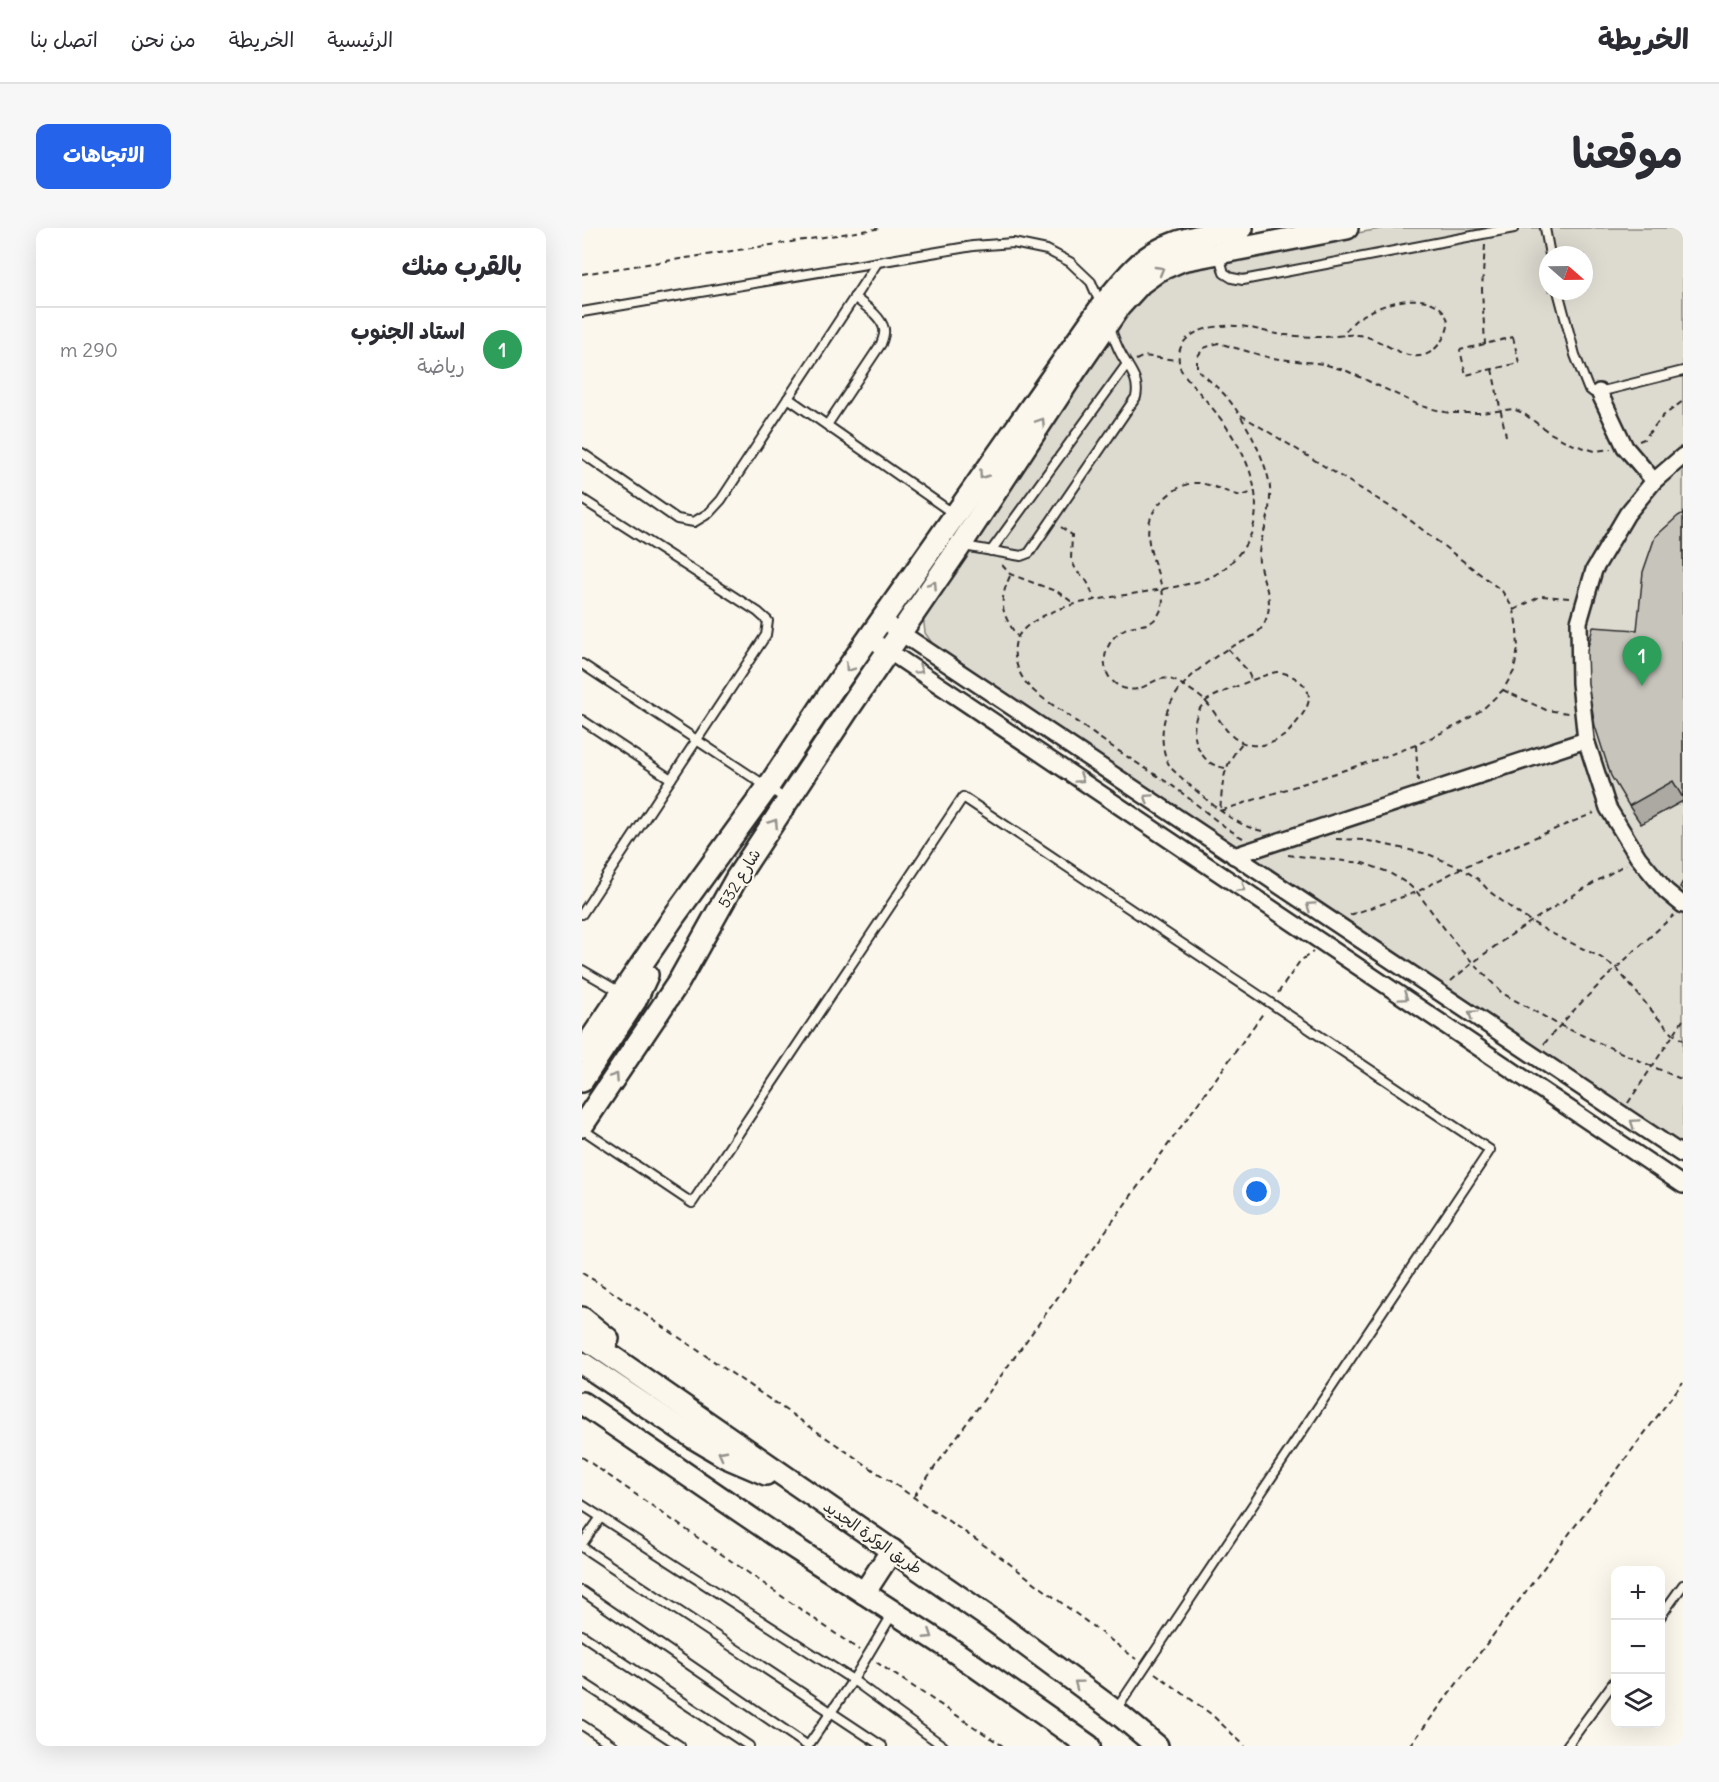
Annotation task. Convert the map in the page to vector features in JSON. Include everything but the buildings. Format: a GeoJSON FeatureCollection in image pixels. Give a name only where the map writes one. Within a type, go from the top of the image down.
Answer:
{"type":"FeatureCollection","features":[{"type":"Feature","properties":{"kind":"street"},"geometry":{"type":"LineString","coordinates":[[1105,315],[1119,307],[1141,284],[1159,270],[1242,228]]}},
{"type":"Feature","properties":{"kind":"street"},"geometry":{"type":"LineString","coordinates":[[1216,242],[1347,228]]}},
{"type":"Feature","properties":{"kind":"street","name":"شارع 532"},"geometry":{"type":"LineString","coordinates":[[582,1127],[675,915],[768,788],[956,515],[1105,315]]}},
{"type":"Feature","properties":{"kind":"street","name":"شارع 532"},"geometry":{"type":"LineString","coordinates":[[582,1052],[637,1003],[678,983],[736,879],[960,546],[1068,380],[1105,315]]}},
{"type":"Feature","properties":{"kind":"street"},"geometry":{"type":"LineString","coordinates":[[1599,392],[1625,447],[1654,481]]}},
{"type":"Feature","properties":{"kind":"street"},"geometry":{"type":"LineString","coordinates":[[1679,910],[1638,857],[1608,808],[1586,740],[1580,683],[1579,622],[1594,570],[1627,514],[1654,481],[1683,456]]}},
{"type":"Feature","properties":{"kind":"street"},"geometry":{"type":"LineString","coordinates":[[882,620],[895,642],[1324,943],[1683,1185]]}},
{"type":"Feature","properties":{"kind":"street"},"geometry":{"type":"LineString","coordinates":[[870,638],[895,642],[1234,856],[1683,1155]]}},
{"type":"Feature","properties":{"kind":"street"},"geometry":{"type":"LineString","coordinates":[[1234,856],[1586,740]]}},
{"type":"Feature","properties":{"kind":"street"},"geometry":{"type":"LineString","coordinates":[[582,1081],[637,1003],[680,891],[709,867]]}},
{"type":"Feature","properties":{"kind":"street"},"geometry":{"type":"LineString","coordinates":[[582,1039],[637,1003]]}},
{"type":"Feature","properties":{"kind":"street"},"geometry":{"type":"LineString","coordinates":[[582,1318],[597,1332],[760,1441],[790,1479]]}},
{"type":"Feature","properties":{"kind":"street","name":"طريق الوكرة الجديد"},"geometry":{"type":"LineString","coordinates":[[582,1336],[991,1619],[1115,1711],[1158,1746]]}},
{"type":"Feature","properties":{"kind":"street"},"geometry":{"type":"LineString","coordinates":[[582,1363],[726,1457],[814,1495]]}},
{"type":"Feature","properties":{"kind":"street"},"geometry":{"type":"LineString","coordinates":[[582,1403],[784,1541],[955,1652],[1089,1746]]}},
{"type":"Feature","properties":{"kind":"street"},"geometry":{"type":"LineString","coordinates":[[582,1416],[789,1557],[844,1580]]}},
{"type":"Feature","properties":{"kind":"street"},"geometry":{"type":"LineString","coordinates":[[864,1593],[892,1550]]}},
{"type":"Feature","properties":{"kind":"lane"},"geometry":{"type":"LineString","coordinates":[[1216,242],[1224,273],[1232,278],[1243,280],[1514,228]]}},
{"type":"Feature","properties":{"kind":"lane"},"geometry":{"type":"LineString","coordinates":[[1545,228],[1548,246]]}},
{"type":"Feature","properties":{"kind":"lane"},"geometry":{"type":"LineString","coordinates":[[582,312],[973,246],[1013,243],[1047,250],[1070,262],[1091,282],[1120,352],[1137,380],[1136,398],[1029,553],[1021,556],[960,546]]}},
{"type":"Feature","properties":{"kind":"lane"},"geometry":{"type":"LineString","coordinates":[[582,453],[677,519],[694,522],[709,513],[721,500],[877,262]]}},
{"type":"Feature","properties":{"kind":"lane"},"geometry":{"type":"LineString","coordinates":[[827,425],[884,336],[879,320],[854,297]]}},
{"type":"Feature","properties":{"kind":"lane"},"geometry":{"type":"LineString","coordinates":[[1561,300],[1580,370],[1588,388],[1593,392],[1683,371]]}},
{"type":"Feature","properties":{"kind":"lane"},"geometry":{"type":"LineString","coordinates":[[991,551],[1127,364]]}},
{"type":"Feature","properties":{"kind":"lane"},"geometry":{"type":"LineString","coordinates":[[788,398],[956,515]]}},
{"type":"Feature","properties":{"kind":"lane"},"geometry":{"type":"LineString","coordinates":[[582,499],[758,612],[768,621],[766,635],[582,914]]}},
{"type":"Feature","properties":{"kind":"lane"},"geometry":{"type":"LineString","coordinates":[[582,664],[788,801]]}},
{"type":"Feature","properties":{"kind":"lane"},"geometry":{"type":"LineString","coordinates":[[582,720],[671,779]]}},
{"type":"Feature","properties":{"kind":"lane"},"geometry":{"type":"LineString","coordinates":[[582,1127],[692,1203],[963,797],[1490,1150],[1115,1711]]}},
{"type":"Feature","properties":{"kind":"lane"},"geometry":{"type":"LineString","coordinates":[[582,969],[637,1003]]}},
{"type":"Feature","properties":{"kind":"lane"},"geometry":{"type":"LineString","coordinates":[[582,1505],[853,1680],[943,1746]]}},
{"type":"Feature","properties":{"kind":"lane"},"geometry":{"type":"LineString","coordinates":[[601,1517],[582,1545],[882,1746]]}},
{"type":"Feature","properties":{"kind":"lane"},"geometry":{"type":"LineString","coordinates":[[1665,1610],[1683,1586]]}},
{"type":"Feature","properties":{"kind":"lane"},"geometry":{"type":"LineString","coordinates":[[582,1591],[808,1746],[853,1680],[893,1612]]}},
{"type":"Feature","properties":{"kind":"lane"},"geometry":{"type":"LineString","coordinates":[[582,1635],[749,1746]]}},
{"type":"Feature","properties":{"kind":"lane"},"geometry":{"type":"LineString","coordinates":[[582,1682],[680,1746]]}},
{"type":"Feature","properties":{"kind":"lane"},"geometry":{"type":"LineString","coordinates":[[1567,1746],[1611,1686]]}},
{"type":"Feature","properties":{"kind":"lane"},"geometry":{"type":"LineString","coordinates":[[582,1725],[614,1746]]}},
{"type":"Feature","properties":{"kind":"path"},"geometry":{"type":"LineString","coordinates":[[582,274],[882,228]]}},
{"type":"Feature","properties":{"kind":"path"},"geometry":{"type":"LineString","coordinates":[[1485,233],[1482,289],[1485,344]]}},
{"type":"Feature","properties":{"kind":"path"},"geometry":{"type":"LineString","coordinates":[[1342,336],[1351,324],[1374,310],[1408,299],[1436,305],[1444,312],[1448,322],[1446,334],[1439,344],[1431,352],[1419,356],[1406,356],[1380,341],[1359,335],[1342,336],[1319,337],[1273,335],[1238,326],[1211,326],[1195,332],[1183,342],[1177,360],[1180,370],[1224,423],[1251,472],[1257,500],[1254,526],[1238,557],[1220,572],[1199,581],[1074,604],[1027,625],[1017,636],[1013,649],[1016,664],[1026,683],[1045,699],[1108,744],[1178,789],[1227,829],[1260,847],[1288,855],[1364,862],[1388,872],[1417,892],[1453,941],[1502,993],[1560,1025],[1683,1080]]}},
{"type":"Feature","properties":{"kind":"path"},"geometry":{"type":"LineString","coordinates":[[1513,337],[1519,363],[1466,375],[1460,350],[1485,344],[1513,337]]}},
{"type":"Feature","properties":{"kind":"path"},"geometry":{"type":"LineString","coordinates":[[1262,831],[1252,829],[1220,811],[1171,768],[1164,752],[1161,731],[1166,712],[1182,686],[1194,673],[1228,649],[1253,636],[1263,625],[1268,610],[1269,592],[1259,561],[1269,511],[1269,482],[1256,446],[1240,414],[1223,393],[1197,369],[1197,357],[1204,348],[1218,343],[1271,358],[1324,364],[1347,371],[1421,406],[1449,413],[1481,413],[1513,409],[1523,413],[1550,433],[1595,452],[1625,447],[1644,439],[1663,416],[1683,401]]}},
{"type":"Feature","properties":{"kind":"path"},"geometry":{"type":"LineString","coordinates":[[1127,364],[1144,356],[1177,360]]}},
{"type":"Feature","properties":{"kind":"path"},"geometry":{"type":"LineString","coordinates":[[1492,369],[1506,436]]}},
{"type":"Feature","properties":{"kind":"path"},"geometry":{"type":"LineString","coordinates":[[1220,811],[1416,745],[1468,719],[1484,709],[1503,690],[1514,670],[1518,648],[1514,610],[1502,591],[1402,514],[1240,414]]}},
{"type":"Feature","properties":{"kind":"path"},"geometry":{"type":"LineString","coordinates":[[1225,768],[1211,763],[1197,746],[1194,734],[1195,722],[1206,701],[1267,673],[1278,672],[1288,675],[1304,685],[1310,700],[1308,706],[1289,732],[1279,740],[1265,746],[1242,743],[1230,734],[1206,701],[1168,678],[1157,680],[1132,691],[1117,686],[1108,676],[1104,663],[1106,651],[1113,638],[1127,628],[1142,626],[1155,620],[1163,607],[1163,589],[1154,566],[1148,539],[1151,515],[1163,499],[1175,489],[1196,483],[1242,496],[1255,491]]}},
{"type":"Feature","properties":{"kind":"path"},"geometry":{"type":"LineString","coordinates":[[1053,521],[1072,535],[1071,559],[1077,572],[1089,585],[1095,601]]}},
{"type":"Feature","properties":{"kind":"path"},"geometry":{"type":"LineString","coordinates":[[991,551],[1010,574],[1058,592],[1074,604]]}},
{"type":"Feature","properties":{"kind":"path"},"geometry":{"type":"LineString","coordinates":[[1010,574],[1002,594],[1005,618],[1017,636]]}},
{"type":"Feature","properties":{"kind":"path"},"geometry":{"type":"LineString","coordinates":[[1514,610],[1541,596],[1585,600]]}},
{"type":"Feature","properties":{"kind":"path"},"geometry":{"type":"LineString","coordinates":[[1228,649],[1247,670],[1252,681]]}},
{"type":"Feature","properties":{"kind":"path"},"geometry":{"type":"LineString","coordinates":[[1503,690],[1546,710],[1584,716]]}},
{"type":"Feature","properties":{"kind":"path"},"geometry":{"type":"LineString","coordinates":[[1220,811],[1225,768],[1242,743]]}},
{"type":"Feature","properties":{"kind":"path"},"geometry":{"type":"LineString","coordinates":[[1416,745],[1419,795]]}},
{"type":"Feature","properties":{"kind":"path"},"geometry":{"type":"LineString","coordinates":[[1339,926],[1346,917],[1417,892],[1461,868],[1608,808]]}},
{"type":"Feature","properties":{"kind":"path"},"geometry":{"type":"LineString","coordinates":[[1333,839],[1364,840],[1428,854],[1461,868],[1531,921],[1600,957],[1616,968],[1658,1018],[1673,1034],[1683,1040]]}},
{"type":"Feature","properties":{"kind":"path"},"geometry":{"type":"LineString","coordinates":[[1439,992],[1472,962],[1531,921],[1638,857]]}},
{"type":"Feature","properties":{"kind":"path"},"geometry":{"type":"LineString","coordinates":[[1533,1055],[1616,968],[1679,910]]}},
{"type":"Feature","properties":{"kind":"path"},"geometry":{"type":"LineString","coordinates":[[913,1497],[1300,961],[1324,943]]}},
{"type":"Feature","properties":{"kind":"path"},"geometry":{"type":"LineString","coordinates":[[1621,1114],[1683,1020]]}},
{"type":"Feature","properties":{"kind":"path"},"geometry":{"type":"LineString","coordinates":[[582,1273],[994,1552],[1211,1714],[1245,1746]]}},
{"type":"Feature","properties":{"kind":"path"},"geometry":{"type":"LineString","coordinates":[[1410,1746],[1683,1382]]}},
{"type":"Feature","properties":{"kind":"path"},"geometry":{"type":"LineString","coordinates":[[582,1457],[867,1656],[1004,1746]]}},
{"type":"Feature","properties":{"kind":"shaded area"},"geometry":{"type":"Polygon","coordinates":[[[1386,228],[1683,228],[1683,1151],[932,643],[925,633],[923,614],[1119,323],[1150,286],[1187,265],[1386,228]]]}},
{"type":"Feature","properties":{"kind":"place","name":"استاد الجنوب"},"geometry":{"type":"Point","coordinates":[1642,686]}}]}
